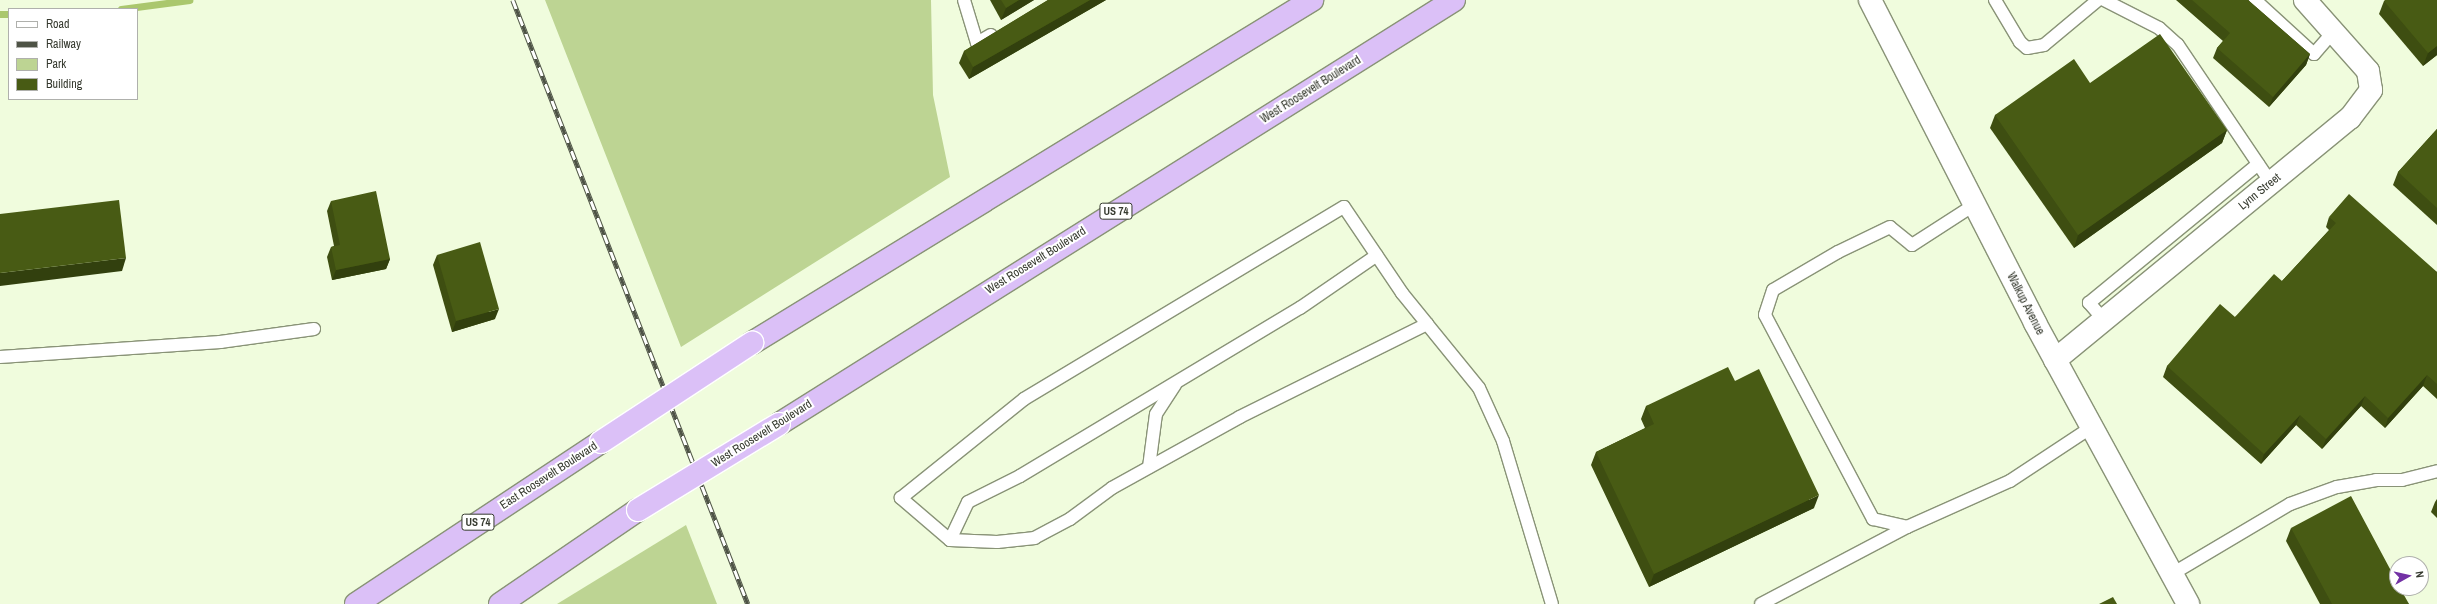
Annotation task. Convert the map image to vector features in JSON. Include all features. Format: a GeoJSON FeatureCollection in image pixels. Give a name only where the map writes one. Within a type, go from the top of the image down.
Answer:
{"type":"FeatureCollection","features":[{"type":"Feature","properties":{"kind":"highway","name":"East Roosevelt Boulevard"},"geometry":{"type":"LineString","coordinates":[[356,604],[752,343],[1312,0]]}},
{"type":"Feature","properties":{"kind":"highway","name":"West Roosevelt Boulevard"},"geometry":{"type":"LineString","coordinates":[[500,604],[638,510],[779,424],[1454,0]]}},
{"type":"Feature","properties":{"kind":"street","name":"Walkup Avenue"},"geometry":{"type":"LineString","coordinates":[[1870,0],[2055,360],[2188,604]]}},
{"type":"Feature","properties":{"kind":"street","name":"Lynn Street"},"geometry":{"type":"LineString","coordinates":[[2055,360],[2350,118],[2371,90],[2368,71],[2310,2]]}},
{"type":"Feature","properties":{"kind":"lane"},"geometry":{"type":"LineString","coordinates":[[964,0],[978,43],[1004,28]]}},
{"type":"Feature","properties":{"kind":"lane"},"geometry":{"type":"LineString","coordinates":[[1996,0],[2020,42],[2027,48],[2044,45],[2098,0]]}},
{"type":"Feature","properties":{"kind":"lane"},"geometry":{"type":"LineString","coordinates":[[2104,0],[2159,28],[2178,45],[2271,183]]}},
{"type":"Feature","properties":{"kind":"lane"},"geometry":{"type":"LineString","coordinates":[[2255,0],[2314,54],[2334,32]]}},
{"type":"Feature","properties":{"kind":"lane"},"geometry":{"type":"LineString","coordinates":[[2104,320],[2089,302],[2258,164]]}},
{"type":"Feature","properties":{"kind":"lane"},"geometry":{"type":"LineString","coordinates":[[1907,527],[1873,519],[1765,315],[1773,290],[1838,252],[1890,227],[1912,245],[1974,205]]}},
{"type":"Feature","properties":{"kind":"lane"},"geometry":{"type":"LineString","coordinates":[[1427,324],[1240,417],[1112,488],[1070,519],[1035,538],[997,542],[950,540],[901,498],[1024,399],[1344,207],[1427,324],[1478,388],[1503,441],[1552,604]]}},
{"type":"Feature","properties":{"kind":"lane"},"geometry":{"type":"LineString","coordinates":[[950,540],[968,502],[1020,476],[1300,308],[1377,255]]}},
{"type":"Feature","properties":{"kind":"lane"},"geometry":{"type":"LineString","coordinates":[[0,357],[220,342],[314,329]]}},
{"type":"Feature","properties":{"kind":"lane"},"geometry":{"type":"LineString","coordinates":[[1149,467],[1156,414],[1177,382]]}},
{"type":"Feature","properties":{"kind":"lane"},"geometry":{"type":"LineString","coordinates":[[1761,604],[1907,527],[2010,481],[2092,427]]}},
{"type":"Feature","properties":{"kind":"lane"},"geometry":{"type":"LineString","coordinates":[[2172,574],[2290,504],[2337,487],[2376,480],[2402,480],[2437,471]]}},
{"type":"Feature","properties":{"kind":"green space"},"geometry":{"type":"Polygon","coordinates":[[[545,0],[931,0],[933,95],[950,177],[681,347],[545,0]]]}},
{"type":"Feature","properties":{"kind":"green space"},"geometry":{"type":"Polygon","coordinates":[[[686,525],[717,604],[557,604],[686,525]]]}},
{"type":"Feature","properties":{"kind":"building"},"geometry":{"type":"Polygon","coordinates":[[[1001,0],[1019,0],[1006,8],[1001,0]]]}},
{"type":"Feature","properties":{"kind":"building"},"geometry":{"type":"Polygon","coordinates":[[[1048,0],[1090,0],[973,67],[964,51],[1048,0]]]}},
{"type":"Feature","properties":{"kind":"building"},"geometry":{"type":"Polygon","coordinates":[[[2192,0],[2248,0],[2310,54],[2273,97],[2217,48],[2230,33],[2192,0]]]}},
{"type":"Feature","properties":{"kind":"building"},"geometry":{"type":"Polygon","coordinates":[[[2437,0],[2437,46],[2428,53],[2384,1],[2437,0]]]}},
{"type":"Feature","properties":{"kind":"building"},"geometry":{"type":"Polygon","coordinates":[[[2160,34],[2227,130],[2078,235],[1995,115],[2074,59],[2090,83],[2160,34]]]}},
{"type":"Feature","properties":{"kind":"building"},"geometry":{"type":"Polygon","coordinates":[[[2437,129],[2437,208],[2398,172],[2437,129]]]}},
{"type":"Feature","properties":{"kind":"building"},"geometry":{"type":"Polygon","coordinates":[[[376,191],[390,259],[336,270],[331,247],[340,245],[331,201],[376,191]]]}},
{"type":"Feature","properties":{"kind":"building"},"geometry":{"type":"Polygon","coordinates":[[[2349,194],[2437,272],[2437,384],[2427,375],[2388,418],[2365,396],[2326,439],[2300,415],[2264,454],[2167,366],[2220,304],[2235,317],[2274,274],[2282,281],[2336,223],[2329,217],[2349,194]]]}},
{"type":"Feature","properties":{"kind":"building"},"geometry":{"type":"Polygon","coordinates":[[[119,200],[126,258],[0,273],[0,214],[119,200]]]}},
{"type":"Feature","properties":{"kind":"building"},"geometry":{"type":"Polygon","coordinates":[[[480,242],[499,309],[456,321],[437,255],[480,242]]]}},
{"type":"Feature","properties":{"kind":"building"},"geometry":{"type":"Polygon","coordinates":[[[1728,367],[1735,381],[1759,369],[1819,495],[1654,574],[1596,452],[1654,424],[1646,406],[1728,367]]]}},
{"type":"Feature","properties":{"kind":"building"},"geometry":{"type":"Polygon","coordinates":[[[2351,496],[2389,567],[2389,596],[2404,596],[2409,604],[2332,604],[2291,528],[2351,496]]]}},
{"type":"Feature","properties":{"kind":"building"},"geometry":{"type":"Polygon","coordinates":[[[2113,597],[2117,604],[2099,604],[2113,597]]]}},
{"type":"Feature","properties":{"kind":"waterway"},"geometry":{"type":"LineString","coordinates":[[129,8],[189,0]]}},
{"type":"Feature","properties":{"kind":"waterway"},"geometry":{"type":"LineString","coordinates":[[0,14],[8,14]]}},
{"type":"Feature","properties":{"kind":"railway"},"geometry":{"type":"LineString","coordinates":[[513,0],[748,604]]}}]}
